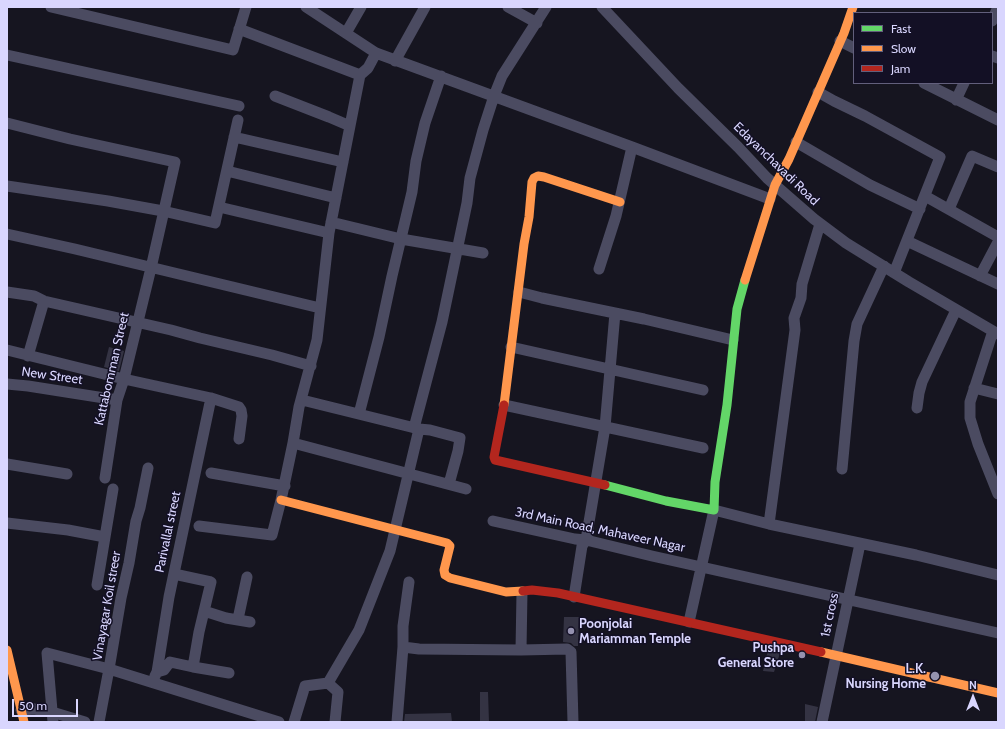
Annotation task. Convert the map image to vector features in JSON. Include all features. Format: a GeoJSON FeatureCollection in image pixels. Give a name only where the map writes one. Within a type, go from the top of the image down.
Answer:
{"type":"FeatureCollection","features":[{"type":"Feature","properties":{"kind":"street"},"geometry":{"type":"LineString","coordinates":[[50,7],[233,50],[246,7]]}},
{"type":"Feature","properties":{"kind":"street"},"geometry":{"type":"LineString","coordinates":[[306,7],[376,53],[770,199]]}},
{"type":"Feature","properties":{"kind":"street"},"geometry":{"type":"LineString","coordinates":[[346,33],[361,7]]}},
{"type":"Feature","properties":{"kind":"street"},"geometry":{"type":"LineString","coordinates":[[395,60],[425,7]]}},
{"type":"Feature","properties":{"kind":"street"},"geometry":{"type":"LineString","coordinates":[[508,7],[537,23]]}},
{"type":"Feature","properties":{"kind":"street"},"geometry":{"type":"LineString","coordinates":[[328,683],[359,630],[390,551],[409,474],[417,428],[442,322],[456,249],[467,203],[470,178],[483,130],[502,76],[546,7]]}},
{"type":"Feature","properties":{"kind":"street","name":"Edayanchavadi Road"},"geometry":{"type":"LineString","coordinates":[[602,7],[683,93],[775,185],[820,224],[846,243],[894,273],[995,333]]}},
{"type":"Feature","properties":{"kind":"street"},"geometry":{"type":"LineString","coordinates":[[689,622],[714,510],[715,482],[727,406],[733,340],[737,309],[743,285],[775,185],[789,159],[840,41],[853,7]]}},
{"type":"Feature","properties":{"kind":"street"},"geometry":{"type":"LineString","coordinates":[[993,19],[998,7]]}},
{"type":"Feature","properties":{"kind":"street"},"geometry":{"type":"LineString","coordinates":[[239,29],[360,75]]}},
{"type":"Feature","properties":{"kind":"street"},"geometry":{"type":"LineString","coordinates":[[840,41],[853,48]]}},
{"type":"Feature","properties":{"kind":"street"},"geometry":{"type":"LineString","coordinates":[[199,526],[272,535],[285,486],[319,325],[330,228],[360,75],[368,68],[376,53]]}},
{"type":"Feature","properties":{"kind":"street"},"geometry":{"type":"LineString","coordinates":[[7,56],[239,106]]}},
{"type":"Feature","properties":{"kind":"street"},"geometry":{"type":"LineString","coordinates":[[360,414],[380,337],[392,276],[412,192],[416,161],[425,124],[441,76]]}},
{"type":"Feature","properties":{"kind":"street"},"geometry":{"type":"LineString","coordinates":[[926,84],[998,120]]}},
{"type":"Feature","properties":{"kind":"street"},"geometry":{"type":"LineString","coordinates":[[956,100],[964,84]]}},
{"type":"Feature","properties":{"kind":"street"},"geometry":{"type":"LineString","coordinates":[[818,92],[940,157],[894,273]]}},
{"type":"Feature","properties":{"kind":"street"},"geometry":{"type":"LineString","coordinates":[[275,96],[350,126]]}},
{"type":"Feature","properties":{"kind":"street"},"geometry":{"type":"LineString","coordinates":[[7,186],[163,211],[215,223],[238,120]]}},
{"type":"Feature","properties":{"kind":"street","name":"Kattabomman Street"},"geometry":{"type":"LineString","coordinates":[[7,123],[70,139],[175,162],[138,322],[124,379],[117,400],[105,478]]}},
{"type":"Feature","properties":{"kind":"street"},"geometry":{"type":"LineString","coordinates":[[234,137],[343,162]]}},
{"type":"Feature","properties":{"kind":"street"},"geometry":{"type":"LineString","coordinates":[[796,142],[870,185],[920,208]]}},
{"type":"Feature","properties":{"kind":"street"},"geometry":{"type":"LineString","coordinates":[[599,269],[620,202],[632,147]]}},
{"type":"Feature","properties":{"kind":"street"},"geometry":{"type":"LineString","coordinates":[[949,209],[972,156],[998,167]]}},
{"type":"Feature","properties":{"kind":"street"},"geometry":{"type":"LineString","coordinates":[[227,171],[336,198]]}},
{"type":"Feature","properties":{"kind":"street"},"geometry":{"type":"LineString","coordinates":[[620,202],[544,177],[538,176],[534,178],[532,182],[529,217],[524,244],[504,405],[494,457],[495,460],[666,501],[714,510],[769,524],[916,555],[998,575]]}},
{"type":"Feature","properties":{"kind":"street"},"geometry":{"type":"LineString","coordinates":[[925,196],[998,237]]}},
{"type":"Feature","properties":{"kind":"street"},"geometry":{"type":"LineString","coordinates":[[219,207],[330,228],[401,238],[483,253]]}},
{"type":"Feature","properties":{"kind":"street"},"geometry":{"type":"LineString","coordinates":[[769,524],[795,330],[794,318],[801,298],[802,284],[820,224]]}},
{"type":"Feature","properties":{"kind":"street"},"geometry":{"type":"LineString","coordinates":[[7,234],[320,308]]}},
{"type":"Feature","properties":{"kind":"street"},"geometry":{"type":"LineString","coordinates":[[907,241],[998,284]]}},
{"type":"Feature","properties":{"kind":"street"},"geometry":{"type":"LineString","coordinates":[[980,276],[998,242]]}},
{"type":"Feature","properties":{"kind":"street"},"geometry":{"type":"LineString","coordinates":[[842,469],[854,341],[857,324],[884,266]]}},
{"type":"Feature","properties":{"kind":"street"},"geometry":{"type":"LineString","coordinates":[[7,292],[34,296],[44,301],[138,322],[311,366]]}},
{"type":"Feature","properties":{"kind":"street"},"geometry":{"type":"LineString","coordinates":[[519,292],[548,300],[615,313],[733,340]]}},
{"type":"Feature","properties":{"kind":"street"},"geometry":{"type":"LineString","coordinates":[[28,356],[44,301]]}},
{"type":"Feature","properties":{"kind":"street"},"geometry":{"type":"LineString","coordinates":[[917,408],[918,393],[922,382],[956,310]]}},
{"type":"Feature","properties":{"kind":"street"},"geometry":{"type":"LineString","coordinates":[[574,597],[582,546],[586,540],[605,427],[615,313]]}},
{"type":"Feature","properties":{"kind":"street"},"geometry":{"type":"LineString","coordinates":[[995,333],[974,388],[970,402],[970,418],[978,444],[998,494]]}},
{"type":"Feature","properties":{"kind":"street"},"geometry":{"type":"LineString","coordinates":[[511,347],[703,390]]}},
{"type":"Feature","properties":{"kind":"street"},"geometry":{"type":"LineString","coordinates":[[7,350],[124,379],[211,398],[239,407],[242,410],[239,439]]}},
{"type":"Feature","properties":{"kind":"street","name":"New Street"},"geometry":{"type":"LineString","coordinates":[[7,384],[117,400]]}},
{"type":"Feature","properties":{"kind":"street"},"geometry":{"type":"LineString","coordinates":[[974,388],[998,394]]}},
{"type":"Feature","properties":{"kind":"street","name":"Parivallal street"},"geometry":{"type":"LineString","coordinates":[[155,677],[169,597],[211,398]]}},
{"type":"Feature","properties":{"kind":"street"},"geometry":{"type":"LineString","coordinates":[[302,400],[460,438],[449,484]]}},
{"type":"Feature","properties":{"kind":"street"},"geometry":{"type":"LineString","coordinates":[[504,405],[703,448]]}},
{"type":"Feature","properties":{"kind":"street"},"geometry":{"type":"LineString","coordinates":[[293,443],[466,489]]}},
{"type":"Feature","properties":{"kind":"street"},"geometry":{"type":"LineString","coordinates":[[7,464],[66,474]]}},
{"type":"Feature","properties":{"kind":"street","name":"Vinayagar Koil streer"},"geometry":{"type":"LineString","coordinates":[[148,468],[121,598],[109,669],[155,677],[279,722]]}},
{"type":"Feature","properties":{"kind":"street"},"geometry":{"type":"LineString","coordinates":[[211,473],[285,486]]}},
{"type":"Feature","properties":{"kind":"street"},"geometry":{"type":"LineString","coordinates":[[97,585],[113,489]]}},
{"type":"Feature","properties":{"kind":"street"},"geometry":{"type":"LineString","coordinates":[[281,500],[447,543],[450,546],[444,570],[445,575],[450,578],[506,592],[527,591],[558,593],[627,610],[746,634],[998,693]]}},
{"type":"Feature","properties":{"kind":"street","name":"3rd Main Road, Mahaveer Nagar"},"geometry":{"type":"LineString","coordinates":[[493,521],[575,539],[586,540],[998,633]]}},
{"type":"Feature","properties":{"kind":"street"},"geometry":{"type":"LineString","coordinates":[[7,523],[68,530],[105,537]]}},
{"type":"Feature","properties":{"kind":"street","name":"1st cross"},"geometry":{"type":"LineString","coordinates":[[822,722],[860,544]]}},
{"type":"Feature","properties":{"kind":"street"},"geometry":{"type":"LineString","coordinates":[[174,574],[211,582],[192,667]]}},
{"type":"Feature","properties":{"kind":"street"},"geometry":{"type":"LineString","coordinates":[[238,619],[247,577]]}},
{"type":"Feature","properties":{"kind":"street"},"geometry":{"type":"LineString","coordinates":[[397,722],[402,626],[409,582]]}},
{"type":"Feature","properties":{"kind":"street"},"geometry":{"type":"LineString","coordinates":[[521,650],[527,591]]}},
{"type":"Feature","properties":{"kind":"street"},"geometry":{"type":"LineString","coordinates":[[204,611],[226,618],[250,622]]}},
{"type":"Feature","properties":{"kind":"street"},"geometry":{"type":"LineString","coordinates":[[402,647],[419,649],[567,650],[571,652],[574,722]]}},
{"type":"Feature","properties":{"kind":"street"},"geometry":{"type":"LineString","coordinates":[[7,650],[24,722]]}},
{"type":"Feature","properties":{"kind":"street"},"geometry":{"type":"LineString","coordinates":[[53,717],[47,653],[109,669],[99,722]]}},
{"type":"Feature","properties":{"kind":"street"},"geometry":{"type":"LineString","coordinates":[[155,677],[164,670],[170,662],[229,673]]}},
{"type":"Feature","properties":{"kind":"street"},"geometry":{"type":"LineString","coordinates":[[294,722],[305,686],[328,683],[338,692],[336,722]]}},
{"type":"Feature","properties":{"kind":"street"},"geometry":{"type":"LineString","coordinates":[[22,710],[34,709],[53,717],[85,722]]}},
{"type":"Feature","properties":{"kind":"building"},"geometry":{"type":"Polygon","coordinates":[[[109,347],[124,351],[119,371],[104,367],[109,347]]]}},
{"type":"Feature","properties":{"kind":"building","name":"Poonjolai Mariamman Temple"},"geometry":{"type":"Polygon","coordinates":[[[564,617],[579,617],[578,646],[563,642],[564,617]]]}},
{"type":"Feature","properties":{"kind":"building"},"geometry":{"type":"Polygon","coordinates":[[[768,650],[774,650],[775,652],[780,653],[774,672],[763,671],[768,650]]]}},
{"type":"Feature","properties":{"kind":"building"},"geometry":{"type":"Polygon","coordinates":[[[480,692],[488,692],[489,722],[480,722],[480,692]]]}},
{"type":"Feature","properties":{"kind":"building"},"geometry":{"type":"Polygon","coordinates":[[[805,704],[818,707],[815,722],[805,722],[805,704]]]}},
{"type":"Feature","properties":{"kind":"building"},"geometry":{"type":"Polygon","coordinates":[[[451,713],[452,722],[404,722],[405,714],[451,713]]]}},
{"type":"Feature","properties":{"kind":"traffic: fast"},"geometry":{"type":"LineString","coordinates":[[605,485],[666,501],[714,510],[715,482],[727,405],[737,309],[745,280]]}},
{"type":"Feature","properties":{"kind":"traffic: slow"},"geometry":{"type":"LineString","coordinates":[[745,280],[775,185],[789,159],[844,33],[853,7]]}},
{"type":"Feature","properties":{"kind":"traffic: slow"},"geometry":{"type":"LineString","coordinates":[[504,405],[524,244],[529,217],[532,182],[534,178],[538,176],[544,177],[620,202]]}},
{"type":"Feature","properties":{"kind":"traffic: slow"},"geometry":{"type":"LineString","coordinates":[[281,500],[447,543],[450,546],[444,570],[445,575],[450,578],[506,592],[523,591]]}},
{"type":"Feature","properties":{"kind":"traffic: slow"},"geometry":{"type":"LineString","coordinates":[[7,650],[24,722]]}},
{"type":"Feature","properties":{"kind":"traffic: slow"},"geometry":{"type":"LineString","coordinates":[[821,652],[998,693]]}},
{"type":"Feature","properties":{"kind":"traffic: jam"},"geometry":{"type":"LineString","coordinates":[[504,405],[494,457],[495,460],[605,485]]}},
{"type":"Feature","properties":{"kind":"traffic: jam"},"geometry":{"type":"LineString","coordinates":[[523,591],[532,590],[558,593],[821,652]]}},
{"type":"Feature","properties":{"kind":"place","name":"Poonjolai Mariamman Temple"},"geometry":{"type":"Point","coordinates":[571,631]}},
{"type":"Feature","properties":{"kind":"place","name":"Pushpa General Store"},"geometry":{"type":"Point","coordinates":[802,655]}},
{"type":"Feature","properties":{"kind":"place","name":"L.K. Nursing Home"},"geometry":{"type":"Point","coordinates":[935,676]}}]}
